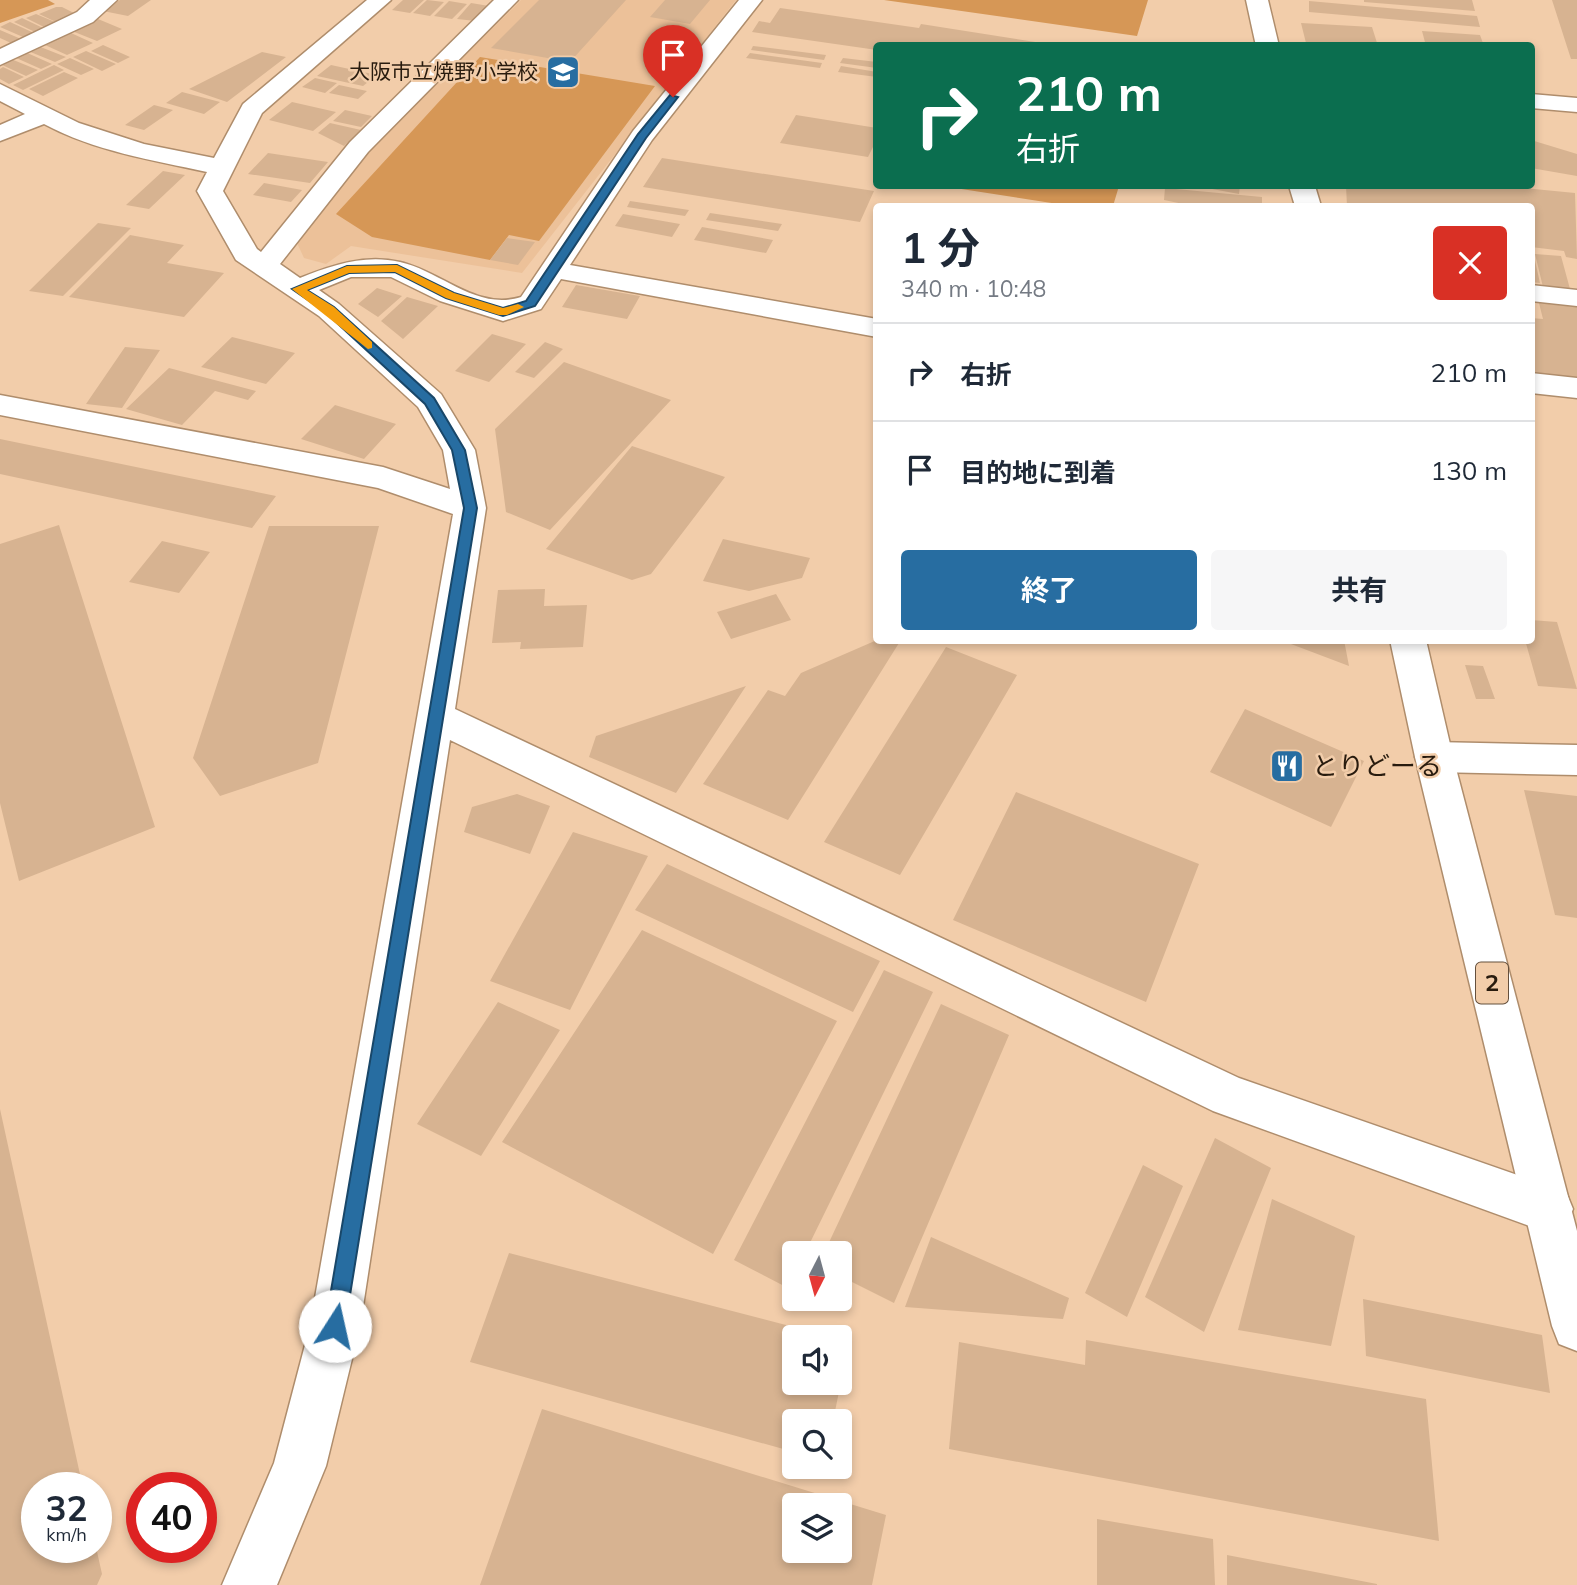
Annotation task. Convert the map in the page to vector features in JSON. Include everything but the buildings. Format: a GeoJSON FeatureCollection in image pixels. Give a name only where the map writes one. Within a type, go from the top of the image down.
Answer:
{"type":"FeatureCollection","features":[{"type":"Feature","properties":{"kind":"street"},"geometry":{"type":"LineString","coordinates":[[250,1585],[300,1466],[335,1326],[438,717],[470,508],[459,450],[430,401],[329,310],[246,254],[210,191],[253,109],[380,0]]}},
{"type":"Feature","properties":{"kind":"street"},"geometry":{"type":"LineString","coordinates":[[264,266],[359,147],[507,0]]}},
{"type":"Feature","properties":{"kind":"street"},"geometry":{"type":"LineString","coordinates":[[298,289],[347,269],[397,269],[450,296],[503,312],[531,303],[642,136],[751,0]]}},
{"type":"Feature","properties":{"kind":"street"},"geometry":{"type":"LineString","coordinates":[[1257,0],[1267,42]]}},
{"type":"Feature","properties":{"kind":"street"},"geometry":{"type":"LineString","coordinates":[[68,3],[98,4]]}},
{"type":"Feature","properties":{"kind":"street"},"geometry":{"type":"LineString","coordinates":[[0,58],[85,17],[98,4]]}},
{"type":"Feature","properties":{"kind":"street"},"geometry":{"type":"LineString","coordinates":[[0,92],[70,128],[127,146],[222,167]]}},
{"type":"Feature","properties":{"kind":"street"},"geometry":{"type":"LineString","coordinates":[[1535,101],[1577,105]]}},
{"type":"Feature","properties":{"kind":"street"},"geometry":{"type":"LineString","coordinates":[[0,134],[46,114]]}},
{"type":"Feature","properties":{"kind":"street"},"geometry":{"type":"LineString","coordinates":[[554,270],[873,327]]}},
{"type":"Feature","properties":{"kind":"street"},"geometry":{"type":"LineString","coordinates":[[1535,293],[1577,298]]}},
{"type":"Feature","properties":{"kind":"street"},"geometry":{"type":"LineString","coordinates":[[1535,383],[1577,388]]}},
{"type":"Feature","properties":{"kind":"street"},"geometry":{"type":"LineString","coordinates":[[0,405],[383,478],[470,508]]}},
{"type":"Feature","properties":{"kind":"street","name":"2"},"geometry":{"type":"LineString","coordinates":[[1409,644],[1434,757],[1549,1209],[1571,1275],[1577,1326]]}},
{"type":"Feature","properties":{"kind":"street"},"geometry":{"type":"LineString","coordinates":[[438,717],[1229,1096],[1549,1209]]}},
{"type":"Feature","properties":{"kind":"street"},"geometry":{"type":"LineString","coordinates":[[1434,757],[1577,761]]}},
{"type":"Feature","properties":{"kind":"shaded area"},"geometry":{"type":"Polygon","coordinates":[[[0,0],[48,0],[55,4],[0,23],[0,0]]]}},
{"type":"Feature","properties":{"kind":"shaded area","name":"大阪市立焼野小学校"},"geometry":{"type":"Polygon","coordinates":[[[521,0],[736,0],[522,273],[351,246],[326,264],[304,258],[297,243],[375,145],[521,0]]]}},
{"type":"Feature","properties":{"kind":"shaded area"},"geometry":{"type":"Polygon","coordinates":[[[884,0],[1148,0],[1137,36],[884,0]]]}},
{"type":"Feature","properties":{"kind":"shaded area"},"geometry":{"type":"Polygon","coordinates":[[[480,57],[655,86],[539,241],[509,235],[490,260],[372,237],[336,214],[480,57]]]}},
{"type":"Feature","properties":{"kind":"shaded area"},"geometry":{"type":"Polygon","coordinates":[[[961,189],[1118,189],[1114,203],[1052,203],[961,189]]]}},
{"type":"Feature","properties":{"kind":"slow traffic"},"geometry":{"type":"LineString","coordinates":[[368,345],[329,310],[298,289],[347,269],[397,269],[450,296],[503,312],[518,307]]}},
{"type":"Feature","properties":{"kind":"place","name":"大阪市立焼野小学校"},"geometry":{"type":"Point","coordinates":[563,72]}},
{"type":"Feature","properties":{"kind":"place","name":"とりどーる"},"geometry":{"type":"Point","coordinates":[1287,766]}},
{"type":"Feature","properties":{"kind":"route"},"geometry":{"type":"LineString","coordinates":[[335,1326],[464,558],[470,508],[459,450],[430,401],[329,310],[298,289],[347,269],[397,269],[450,296],[503,312],[531,303],[642,136],[673,97]]}}]}
